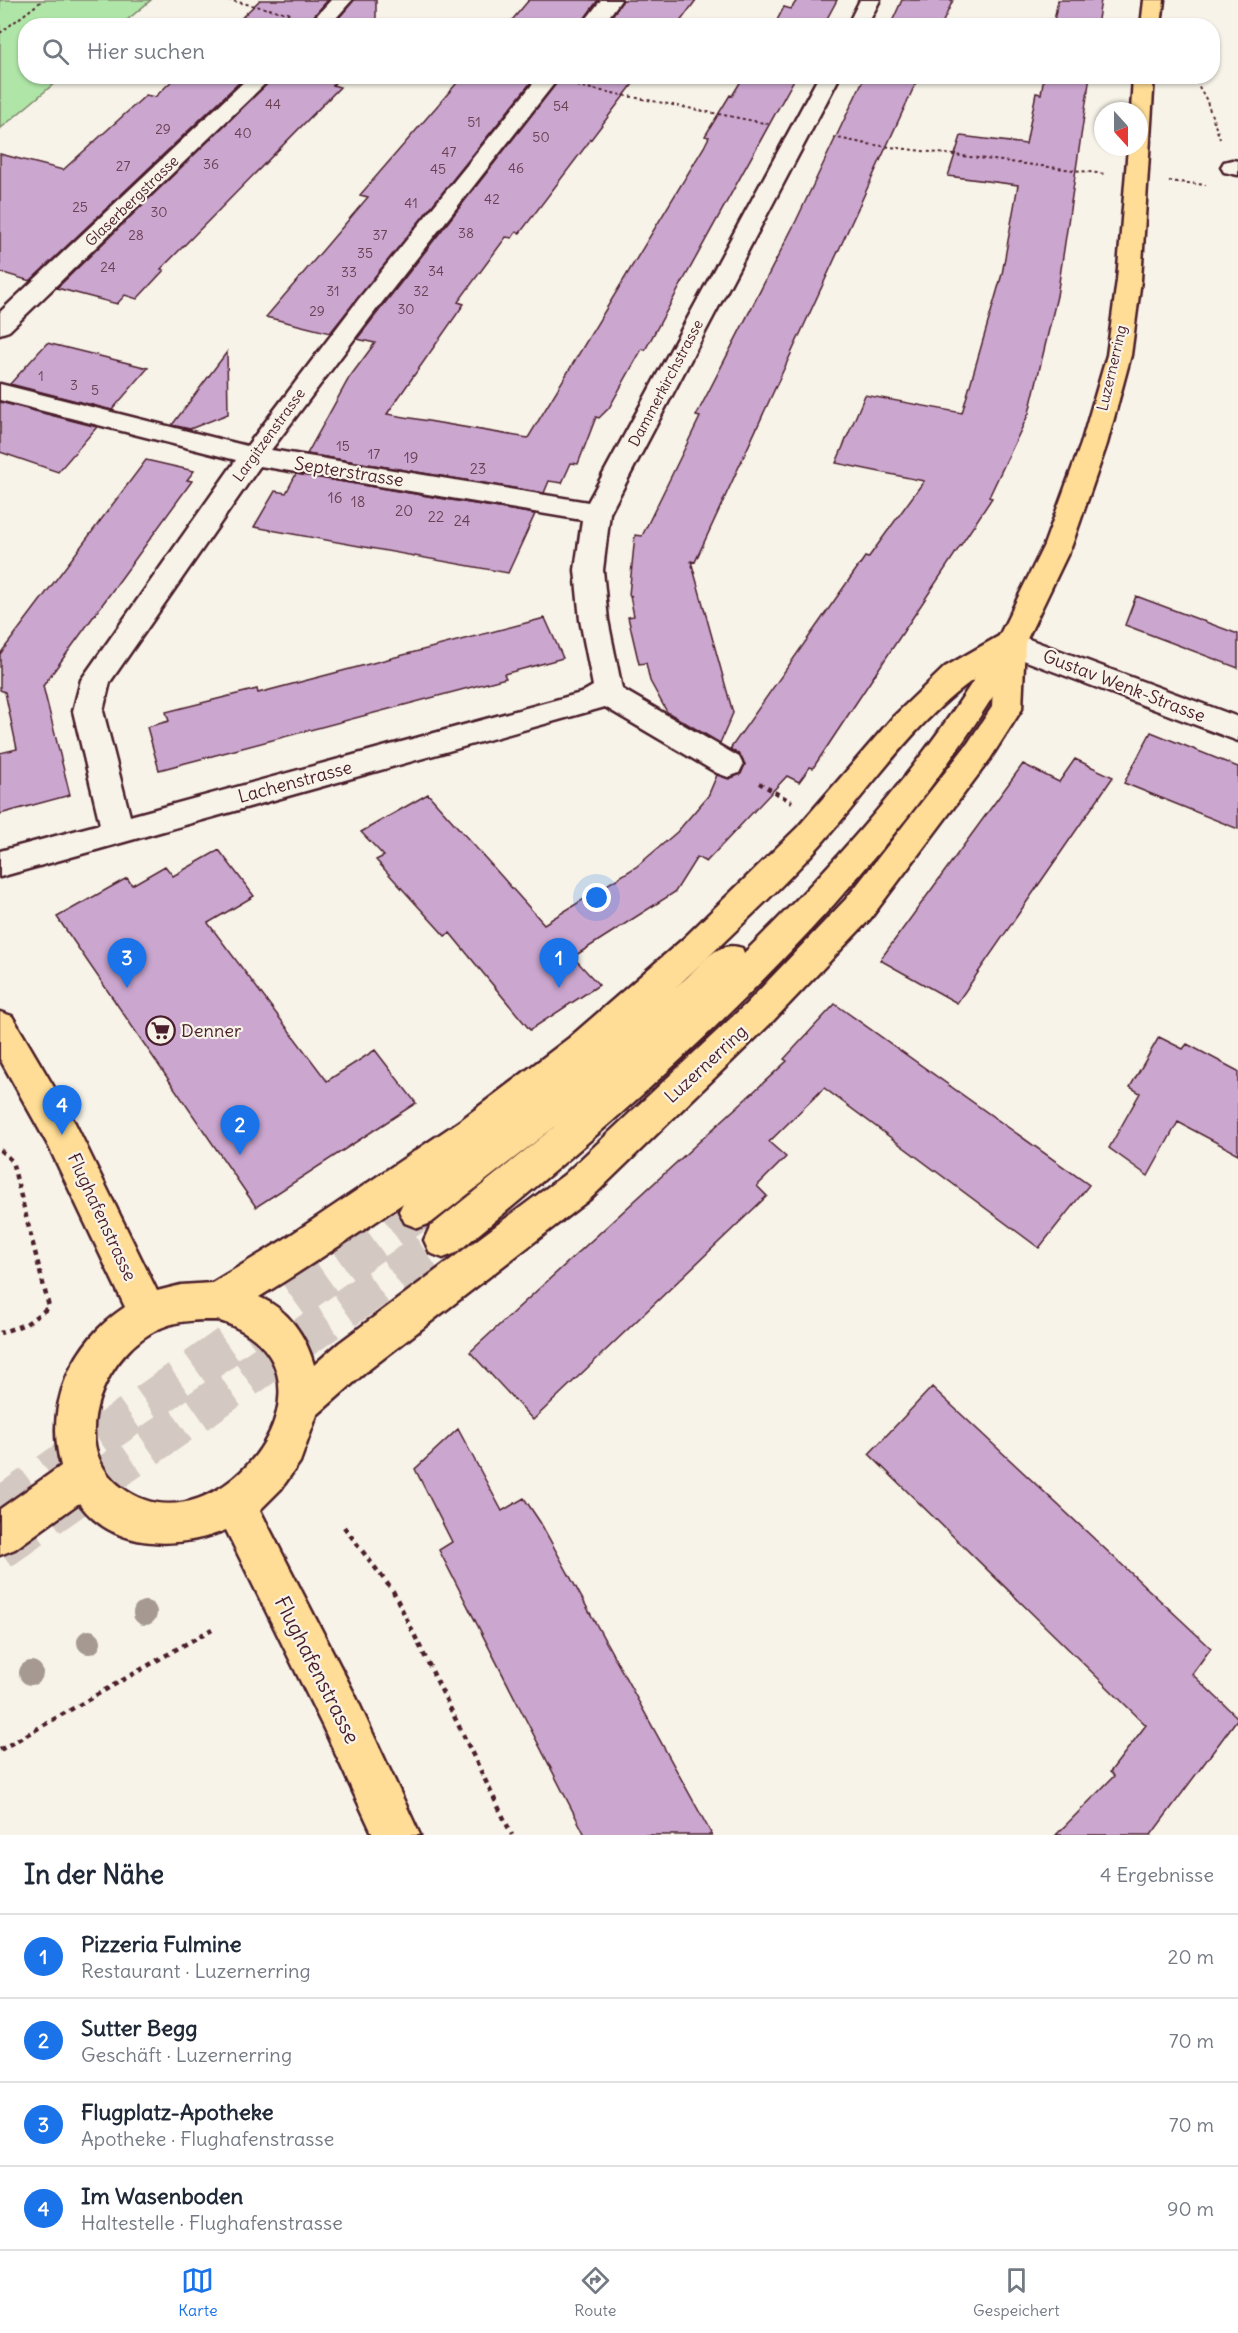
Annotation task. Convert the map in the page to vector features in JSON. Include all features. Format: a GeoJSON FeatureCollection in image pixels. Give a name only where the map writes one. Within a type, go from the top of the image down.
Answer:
{"type":"FeatureCollection","features":[{"type":"Feature","properties":{"kind":"main road"},"geometry":{"type":"LineString","coordinates":[[1152,18],[1154,0]]}},
{"type":"Feature","properties":{"kind":"main road","name":"Luzernerring"},"geometry":{"type":"LineString","coordinates":[[299,1405],[353,1357],[576,1186],[758,1014],[858,909],[979,751],[1006,709],[1010,643],[1058,545],[1094,444],[1119,355],[1129,280],[1144,84]]}},
{"type":"Feature","properties":{"kind":"main road"},"geometry":{"type":"LineString","coordinates":[[217,1301],[296,1253],[474,1132],[581,1049],[695,950],[823,820],[905,724],[955,675],[1010,643]]}},
{"type":"Feature","properties":{"kind":"main road"},"geometry":{"type":"LineString","coordinates":[[418,1211],[574,1090],[708,980],[821,866],[1010,643]]}},
{"type":"Feature","properties":{"kind":"main road"},"geometry":{"type":"LineString","coordinates":[[443,1240],[626,1088],[804,915],[900,803],[970,711],[1010,643]]}},
{"type":"Feature","properties":{"kind":"main road","name":"Flughafenstrasse"},"geometry":{"type":"LineString","coordinates":[[0,1027],[62,1135],[148,1314]]}},
{"type":"Feature","properties":{"kind":"main road"},"geometry":{"type":"LineString","coordinates":[[217,1301],[245,1309],[269,1325],[287,1347],[297,1374],[299,1405],[293,1434],[279,1461],[260,1485],[235,1505],[201,1521],[165,1525],[132,1518],[104,1501],[84,1475],[74,1441],[76,1403],[91,1367],[116,1337],[148,1314],[182,1303],[217,1301]]}},
{"type":"Feature","properties":{"kind":"main road"},"geometry":{"type":"LineString","coordinates":[[0,1534],[84,1475]]}},
{"type":"Feature","properties":{"kind":"main road","name":"Flughafenstrasse"},"geometry":{"type":"LineString","coordinates":[[235,1505],[339,1711],[397,1835]]}},
{"type":"Feature","properties":{"kind":"street"},"geometry":{"type":"LineString","coordinates":[[324,18],[342,0]]}},
{"type":"Feature","properties":{"kind":"street"},"geometry":{"type":"LineString","coordinates":[[597,18],[611,0]]}},
{"type":"Feature","properties":{"kind":"street"},"geometry":{"type":"LineString","coordinates":[[861,18],[870,0]]}},
{"type":"Feature","properties":{"kind":"street","name":"Glaserbergstrasse"},"geometry":{"type":"LineString","coordinates":[[0,326],[255,84]]}},
{"type":"Feature","properties":{"kind":"street","name":"Largitzenstrasse"},"geometry":{"type":"LineString","coordinates":[[118,831],[88,711],[96,680],[253,456],[367,304],[544,84]]}},
{"type":"Feature","properties":{"kind":"street","name":"Dammerkirchstrasse"},"geometry":{"type":"LineString","coordinates":[[597,698],[608,686],[594,620],[588,570],[596,513],[826,84]]}},
{"type":"Feature","properties":{"kind":"street","name":"Septerstrasse"},"geometry":{"type":"LineString","coordinates":[[0,392],[253,456],[596,513]]}},
{"type":"Feature","properties":{"kind":"street","name":"Gustav Wenk-Strasse"},"geometry":{"type":"LineString","coordinates":[[1010,643],[1238,729]]}},
{"type":"Feature","properties":{"kind":"street"},"geometry":{"type":"LineString","coordinates":[[597,698],[728,765]]}},
{"type":"Feature","properties":{"kind":"street","name":"Lachenstrasse"},"geometry":{"type":"LineString","coordinates":[[0,864],[597,698]]}},
{"type":"Feature","properties":{"kind":"path"},"geometry":{"type":"LineString","coordinates":[[20,18],[43,0]]}},
{"type":"Feature","properties":{"kind":"path"},"geometry":{"type":"LineString","coordinates":[[228,0],[308,18]]}},
{"type":"Feature","properties":{"kind":"path"},"geometry":{"type":"LineString","coordinates":[[0,33],[18,19]]}},
{"type":"Feature","properties":{"kind":"path"},"geometry":{"type":"LineString","coordinates":[[1198,84],[1235,168]]}},
{"type":"Feature","properties":{"kind":"path"},"geometry":{"type":"LineString","coordinates":[[1138,178],[1217,186]]}},
{"type":"Feature","properties":{"kind":"path"},"geometry":{"type":"LineString","coordinates":[[728,765],[823,820]]}},
{"type":"Feature","properties":{"kind":"path"},"geometry":{"type":"LineString","coordinates":[[0,1150],[12,1161],[49,1307],[26,1324],[0,1333]]}},
{"type":"Feature","properties":{"kind":"path"},"geometry":{"type":"LineString","coordinates":[[344,1527],[393,1591],[512,1835]]}},
{"type":"Feature","properties":{"kind":"path"},"geometry":{"type":"LineString","coordinates":[[0,1749],[212,1629]]}},
{"type":"Feature","properties":{"kind":"green space"},"geometry":{"type":"Polygon","coordinates":[[[0,0],[151,0],[129,18],[18,18],[18,84],[54,84],[0,129],[0,0]]]}},
{"type":"Feature","properties":{"kind":"building"},"geometry":{"type":"Polygon","coordinates":[[[260,0],[328,0],[312,18],[241,18],[260,0]]]}},
{"type":"Feature","properties":{"kind":"building"},"geometry":{"type":"Polygon","coordinates":[[[354,0],[376,0],[376,18],[339,18],[354,0]]]}},
{"type":"Feature","properties":{"kind":"building"},"geometry":{"type":"Polygon","coordinates":[[[529,0],[598,0],[585,18],[514,18],[529,0]]]}},
{"type":"Feature","properties":{"kind":"building"},"geometry":{"type":"Polygon","coordinates":[[[623,0],[696,0],[683,18],[611,18],[623,0]]]}},
{"type":"Feature","properties":{"kind":"building"},"geometry":{"type":"Polygon","coordinates":[[[797,0],[837,0],[827,18],[778,18],[784,7],[791,9],[797,0]]]}},
{"type":"Feature","properties":{"kind":"building"},"geometry":{"type":"Polygon","coordinates":[[[902,0],[953,0],[945,18],[894,18],[902,0]]]}},
{"type":"Feature","properties":{"kind":"building"},"geometry":{"type":"Polygon","coordinates":[[[1058,0],[1101,0],[1098,18],[1055,18],[1058,0]]]}},
{"type":"Feature","properties":{"kind":"building"},"geometry":{"type":"Polygon","coordinates":[[[169,84],[238,84],[30,281],[0,272],[0,154],[63,170],[146,95],[155,97],[169,84]]]}},
{"type":"Feature","properties":{"kind":"building"},"geometry":{"type":"Polygon","coordinates":[[[267,84],[334,84],[340,87],[161,269],[164,270],[137,299],[125,295],[117,304],[57,288],[267,84]]]}},
{"type":"Feature","properties":{"kind":"building"},"geometry":{"type":"Polygon","coordinates":[[[456,84],[530,84],[330,333],[266,317],[368,197],[360,195],[456,84]]]}},
{"type":"Feature","properties":{"kind":"building"},"geometry":{"type":"Polygon","coordinates":[[[556,84],[633,84],[520,233],[516,232],[512,238],[506,237],[458,302],[464,304],[387,414],[528,438],[704,147],[709,137],[705,136],[730,95],[732,96],[739,84],[792,84],[645,350],[642,349],[609,408],[599,418],[596,417],[578,464],[571,463],[562,483],[549,481],[544,493],[307,454],[349,378],[375,343],[357,339],[556,84]]]}},
{"type":"Feature","properties":{"kind":"building"},"geometry":{"type":"Polygon","coordinates":[[[861,84],[915,84],[695,562],[691,561],[733,713],[720,743],[667,712],[650,681],[646,663],[639,664],[628,617],[634,616],[630,596],[632,596],[629,595],[635,535],[642,536],[700,417],[696,416],[796,221],[861,84]]]}},
{"type":"Feature","properties":{"kind":"building"},"geometry":{"type":"Polygon","coordinates":[[[1043,84],[1089,84],[1057,296],[1029,413],[989,497],[992,498],[813,768],[810,767],[799,782],[787,776],[706,862],[697,857],[675,892],[573,957],[599,985],[530,1030],[450,933],[445,936],[376,860],[384,856],[361,832],[428,794],[544,924],[636,867],[677,832],[708,796],[717,775],[729,779],[741,774],[745,764],[740,755],[730,749],[865,557],[868,558],[924,481],[836,463],[865,395],[962,413],[1002,274],[1018,185],[948,176],[961,136],[1026,144],[1036,93],[1041,94],[1043,84]]]}},
{"type":"Feature","properties":{"kind":"building"},"geometry":{"type":"Polygon","coordinates":[[[47,343],[148,368],[112,410],[10,384],[47,343]]]}},
{"type":"Feature","properties":{"kind":"building"},"geometry":{"type":"Polygon","coordinates":[[[227,352],[228,414],[190,429],[172,425],[227,352]]]}},
{"type":"Feature","properties":{"kind":"building"},"geometry":{"type":"Polygon","coordinates":[[[0,402],[97,427],[58,472],[0,452],[0,402]]]}},
{"type":"Feature","properties":{"kind":"building"},"geometry":{"type":"Polygon","coordinates":[[[146,460],[194,471],[187,480],[192,481],[43,686],[70,795],[0,814],[0,753],[17,749],[5,692],[0,690],[0,654],[146,460]]]}},
{"type":"Feature","properties":{"kind":"building"},"geometry":{"type":"Polygon","coordinates":[[[296,474],[535,514],[508,573],[254,527],[275,491],[286,493],[296,474]]]}},
{"type":"Feature","properties":{"kind":"building"},"geometry":{"type":"Polygon","coordinates":[[[1136,596],[1238,634],[1238,668],[1125,625],[1136,596]]]}},
{"type":"Feature","properties":{"kind":"building"},"geometry":{"type":"Polygon","coordinates":[[[545,618],[563,658],[504,674],[506,678],[159,770],[147,727],[169,721],[166,712],[257,689],[258,693],[545,618]]]}},
{"type":"Feature","properties":{"kind":"building"},"geometry":{"type":"Polygon","coordinates":[[[1151,732],[1238,767],[1238,829],[1124,783],[1151,732]]]}},
{"type":"Feature","properties":{"kind":"building"},"geometry":{"type":"Polygon","coordinates":[[[1075,759],[1113,777],[957,1003],[880,960],[1023,764],[1059,782],[1075,759]]]}},
{"type":"Feature","properties":{"kind":"building"},"geometry":{"type":"Polygon","coordinates":[[[219,850],[254,896],[208,923],[327,1081],[375,1050],[416,1103],[256,1207],[57,917],[127,878],[132,885],[165,866],[173,876],[219,850]]]}},
{"type":"Feature","properties":{"kind":"building"},"geometry":{"type":"Polygon","coordinates":[[[835,1004],[1089,1185],[1039,1248],[824,1088],[769,1142],[786,1157],[757,1186],[767,1196],[533,1420],[470,1352],[787,1061],[784,1059],[835,1004]]]}},
{"type":"Feature","properties":{"kind":"building"},"geometry":{"type":"Polygon","coordinates":[[[1159,1037],[1183,1049],[1187,1044],[1238,1071],[1238,1154],[1178,1122],[1148,1176],[1109,1148],[1140,1093],[1130,1087],[1159,1037]]]}},
{"type":"Feature","properties":{"kind":"building"},"geometry":{"type":"Polygon","coordinates":[[[932,1387],[1211,1648],[1192,1674],[1238,1718],[1151,1835],[1056,1835],[1114,1776],[1110,1772],[1146,1725],[869,1454],[932,1387]]]}},
{"type":"Feature","properties":{"kind":"building"},"geometry":{"type":"Polygon","coordinates":[[[458,1429],[502,1511],[524,1498],[540,1522],[712,1835],[585,1835],[439,1550],[452,1542],[415,1469],[458,1429]]]}},
{"type":"Feature","properties":{"kind":"tunnel"},"geometry":{"type":"LineString","coordinates":[[0,1508],[418,1211]]}},
{"type":"Feature","properties":{"kind":"tunnel"},"geometry":{"type":"LineString","coordinates":[[0,1550],[443,1240]]}},
{"type":"Feature","properties":{"kind":"place","name":"Flugplatz-Apotheke"},"geometry":{"type":"Point","coordinates":[127,988]}},
{"type":"Feature","properties":{"kind":"place","name":"Pizzeria Fulmine"},"geometry":{"type":"Point","coordinates":[559,988]}},
{"type":"Feature","properties":{"kind":"place","name":"Denner"},"geometry":{"type":"Point","coordinates":[160,1031]}},
{"type":"Feature","properties":{"kind":"place","name":"Im Wasenboden"},"geometry":{"type":"Point","coordinates":[62,1135]}},
{"type":"Feature","properties":{"kind":"place","name":"Sutter Begg"},"geometry":{"type":"Point","coordinates":[240,1155]}}]}
